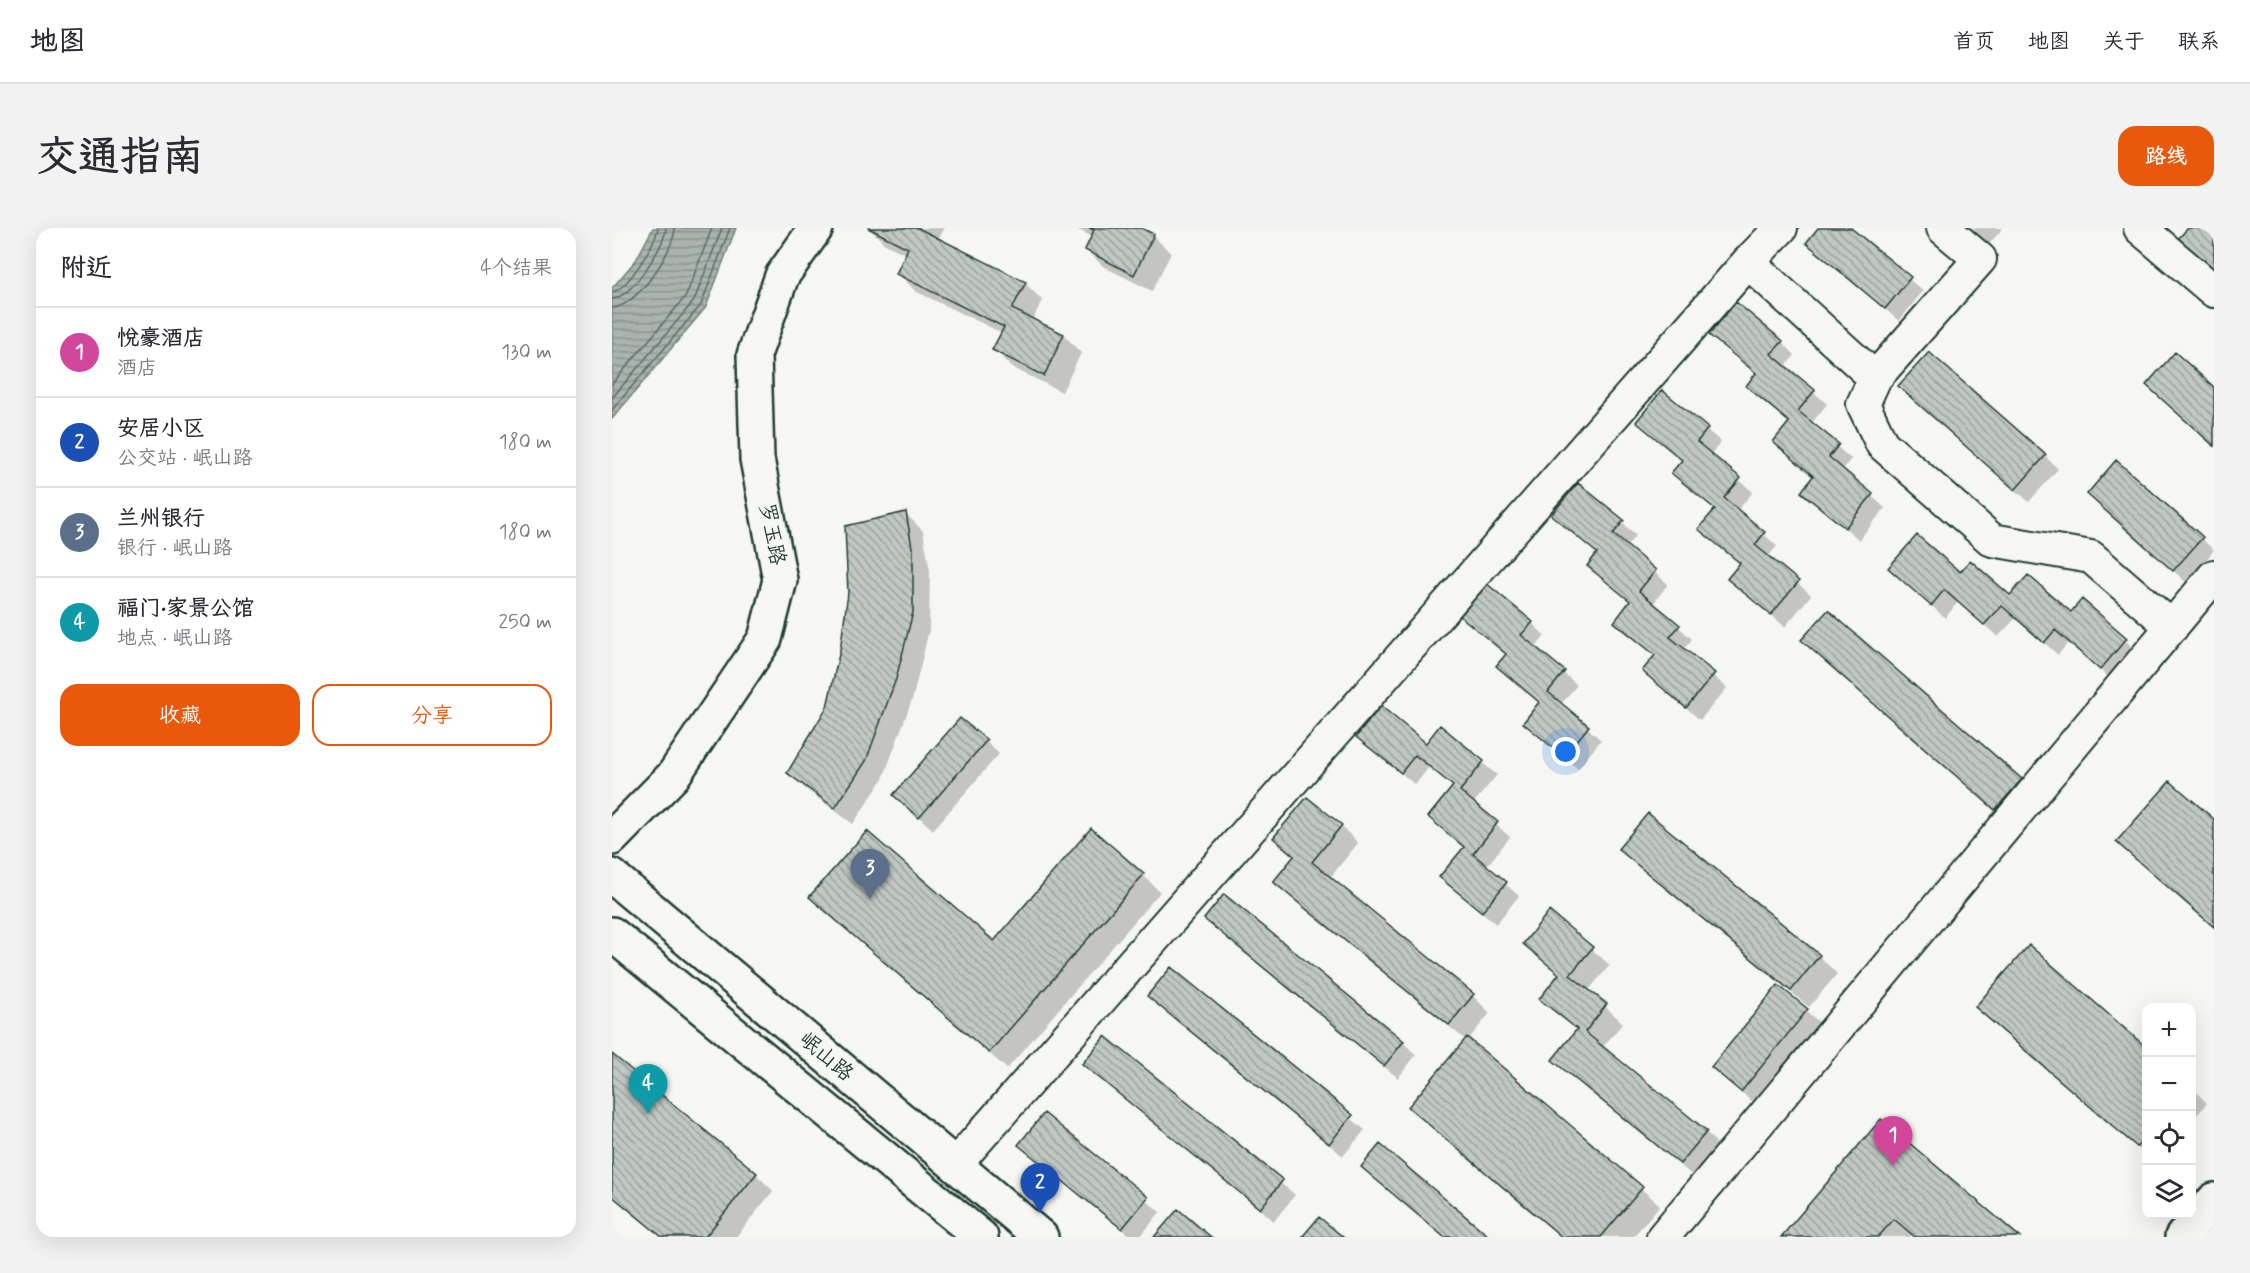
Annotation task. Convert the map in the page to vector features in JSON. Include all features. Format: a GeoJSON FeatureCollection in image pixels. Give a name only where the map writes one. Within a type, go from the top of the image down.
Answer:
{"type":"FeatureCollection","features":[{"type":"Feature","properties":{"kind":"main road","name":"罗玉路"},"geometry":{"type":"LineString","coordinates":[[612,838],[673,776],[765,639],[780,580],[758,459],[754,355],[782,276],[816,228]]}},
{"type":"Feature","properties":{"kind":"main road","name":"岷山路"},"geometry":{"type":"LineString","coordinates":[[612,876],[1041,1237]]}},
{"type":"Feature","properties":{"kind":"main road","name":"岷山路"},"geometry":{"type":"LineString","coordinates":[[612,934],[981,1237]]}},
{"type":"Feature","properties":{"kind":"main road"},"geometry":{"type":"LineString","coordinates":[[2182,1237],[2214,1200]]}},
{"type":"Feature","properties":{"kind":"street"},"geometry":{"type":"LineString","coordinates":[[955,1165],[1748,262],[1781,228]]}},
{"type":"Feature","properties":{"kind":"street"},"geometry":{"type":"LineString","coordinates":[[1943,228],[1980,259],[1875,378],[1863,404],[1882,444],[1992,540],[2091,557],[2172,627]]}},
{"type":"Feature","properties":{"kind":"street"},"geometry":{"type":"LineString","coordinates":[[2140,228],[2214,291]]}},
{"type":"Feature","properties":{"kind":"street"},"geometry":{"type":"LineString","coordinates":[[1748,262],[1875,378]]}},
{"type":"Feature","properties":{"kind":"street"},"geometry":{"type":"LineString","coordinates":[[1663,1237],[2214,576]]}},
{"type":"Feature","properties":{"kind":"water"},"geometry":{"type":"Polygon","coordinates":[[[653,228],[736,228],[706,307],[612,419],[612,288],[636,260],[653,228]]]}},
{"type":"Feature","properties":{"kind":"building"},"geometry":{"type":"Polygon","coordinates":[[[868,228],[918,228],[1026,282],[1012,309],[1064,334],[1044,376],[992,350],[1004,327],[896,274],[908,248],[868,228]]]}},
{"type":"Feature","properties":{"kind":"building"},"geometry":{"type":"Polygon","coordinates":[[[1089,228],[1141,228],[1154,234],[1134,275],[1085,250],[1094,230],[1089,228]]]}},
{"type":"Feature","properties":{"kind":"building"},"geometry":{"type":"Polygon","coordinates":[[[1818,228],[1851,228],[1911,277],[1885,309],[1806,243],[1818,228]]]}},
{"type":"Feature","properties":{"kind":"building"},"geometry":{"type":"Polygon","coordinates":[[[2188,228],[2214,228],[2214,271],[2178,239],[2188,228]]]}},
{"type":"Feature","properties":{"kind":"building"},"geometry":{"type":"Polygon","coordinates":[[[1736,302],[1783,341],[1771,354],[1815,390],[1798,411],[1839,444],[1829,457],[1873,494],[1845,528],[1801,492],[1813,476],[1773,442],[1789,422],[1746,386],[1756,373],[1709,335],[1736,302]]]}},
{"type":"Feature","properties":{"kind":"building"},"geometry":{"type":"Polygon","coordinates":[[[1929,352],[2046,455],[2015,490],[1898,386],[1929,352]]]}},
{"type":"Feature","properties":{"kind":"building"},"geometry":{"type":"Polygon","coordinates":[[[2175,352],[2214,387],[2214,446],[2146,385],[2175,352]]]}},
{"type":"Feature","properties":{"kind":"building"},"geometry":{"type":"Polygon","coordinates":[[[1662,390],[1708,428],[1697,442],[1741,478],[1724,498],[1765,532],[1755,545],[1799,581],[1771,615],[1727,579],[1740,563],[1698,529],[1715,509],[1671,473],[1682,460],[1636,422],[1662,390]]]}},
{"type":"Feature","properties":{"kind":"building"},"geometry":{"type":"Polygon","coordinates":[[[2116,460],[2203,537],[2173,571],[2087,494],[2116,460]]]}},
{"type":"Feature","properties":{"kind":"building"},"geometry":{"type":"Polygon","coordinates":[[[1578,483],[1624,520],[1613,534],[1656,570],[1639,591],[1680,625],[1670,637],[1715,673],[1686,708],[1642,671],[1655,655],[1614,622],[1630,601],[1587,566],[1597,553],[1551,515],[1578,483]]]}},
{"type":"Feature","properties":{"kind":"building"},"geometry":{"type":"Polygon","coordinates":[[[906,512],[913,553],[913,612],[896,679],[866,761],[835,808],[787,773],[827,707],[840,650],[848,593],[845,526],[906,512]]]}},
{"type":"Feature","properties":{"kind":"building"},"geometry":{"type":"Polygon","coordinates":[[[1917,535],[1960,572],[1970,560],[2010,595],[2028,575],[2071,612],[2082,599],[2127,638],[2100,670],[2055,630],[2044,643],[2002,606],[1984,625],[1944,590],[1931,606],[1888,568],[1917,535]]]}},
{"type":"Feature","properties":{"kind":"building"},"geometry":{"type":"Polygon","coordinates":[[[1486,583],[1533,622],[1521,635],[1565,671],[1548,692],[1589,726],[1564,757],[1523,723],[1539,702],[1496,666],[1506,654],[1460,616],[1486,583]]]}},
{"type":"Feature","properties":{"kind":"building"},"geometry":{"type":"Polygon","coordinates":[[[1828,610],[2022,779],[1995,810],[1801,640],[1828,610]]]}},
{"type":"Feature","properties":{"kind":"building"},"geometry":{"type":"Polygon","coordinates":[[[1381,706],[1426,743],[1440,725],[1484,761],[1460,791],[1498,822],[1473,854],[1507,882],[1482,912],[1439,877],[1464,847],[1428,817],[1453,786],[1415,755],[1401,773],[1356,737],[1381,706]]]}},
{"type":"Feature","properties":{"kind":"building"},"geometry":{"type":"Polygon","coordinates":[[[960,718],[987,740],[919,818],[893,795],[960,718]]]}},
{"type":"Feature","properties":{"kind":"building"},"geometry":{"type":"Polygon","coordinates":[[[2170,781],[2214,819],[2214,927],[2116,842],[2170,781]]]}},
{"type":"Feature","properties":{"kind":"building"},"geometry":{"type":"Polygon","coordinates":[[[1307,797],[1342,825],[1312,862],[1474,994],[1449,1025],[1273,882],[1294,856],[1273,838],[1307,797]]]}},
{"type":"Feature","properties":{"kind":"building"},"geometry":{"type":"Polygon","coordinates":[[[1648,813],[1820,955],[1791,991],[1618,849],[1648,813]]]}},
{"type":"Feature","properties":{"kind":"building"},"geometry":{"type":"Polygon","coordinates":[[[1091,828],[1144,874],[989,1053],[809,897],[867,831],[994,941],[1091,828]]]}},
{"type":"Feature","properties":{"kind":"building"},"geometry":{"type":"Polygon","coordinates":[[[1224,894],[1404,1041],[1384,1066],[1204,919],[1224,894]]]}},
{"type":"Feature","properties":{"kind":"building"},"geometry":{"type":"Polygon","coordinates":[[[1549,911],[1593,947],[1570,975],[1607,1004],[1585,1032],[1707,1131],[1680,1164],[1552,1060],[1577,1029],[1539,999],[1559,974],[1523,944],[1549,911]]]}},
{"type":"Feature","properties":{"kind":"building"},"geometry":{"type":"Polygon","coordinates":[[[2029,945],[2142,1044],[2142,1141],[2137,1147],[1975,1007],[2029,945]]]}},
{"type":"Feature","properties":{"kind":"building"},"geometry":{"type":"Polygon","coordinates":[[[1171,967],[1353,1115],[1329,1144],[1147,996],[1171,967]]]}},
{"type":"Feature","properties":{"kind":"building"},"geometry":{"type":"Polygon","coordinates":[[[1778,985],[1808,1009],[1741,1092],[1711,1067],[1778,985]]]}},
{"type":"Feature","properties":{"kind":"building"},"geometry":{"type":"Polygon","coordinates":[[[1105,1036],[1283,1180],[1260,1209],[1082,1064],[1105,1036]]]}},
{"type":"Feature","properties":{"kind":"building"},"geometry":{"type":"Polygon","coordinates":[[[1467,1037],[1643,1187],[1601,1237],[1562,1237],[1408,1107],[1467,1037]]]}},
{"type":"Feature","properties":{"kind":"building"},"geometry":{"type":"Polygon","coordinates":[[[612,1054],[757,1173],[705,1237],[662,1237],[612,1196],[612,1054]]]}},
{"type":"Feature","properties":{"kind":"building"},"geometry":{"type":"Polygon","coordinates":[[[1044,1113],[1148,1197],[1122,1229],[1018,1145],[1044,1113]]]}},
{"type":"Feature","properties":{"kind":"building"},"geometry":{"type":"Polygon","coordinates":[[[1881,1119],[2020,1237],[1915,1237],[1894,1219],[1878,1237],[1781,1237],[1881,1119]]]}},
{"type":"Feature","properties":{"kind":"building"},"geometry":{"type":"Polygon","coordinates":[[[1380,1144],[1490,1237],[1444,1237],[1361,1167],[1380,1144]]]}},
{"type":"Feature","properties":{"kind":"building"},"geometry":{"type":"Polygon","coordinates":[[[1178,1209],[1211,1237],[1154,1237],[1178,1209]]]}},
{"type":"Feature","properties":{"kind":"building"},"geometry":{"type":"Polygon","coordinates":[[[1319,1217],[1343,1237],[1302,1237],[1319,1217]]]}},
{"type":"Feature","properties":{"kind":"place","name":"兰州银行"},"geometry":{"type":"Point","coordinates":[870,899]}},
{"type":"Feature","properties":{"kind":"place","name":"福门·家景公馆"},"geometry":{"type":"Point","coordinates":[648,1114]}},
{"type":"Feature","properties":{"kind":"place","name":"悦豪酒店"},"geometry":{"type":"Point","coordinates":[1893,1166]}},
{"type":"Feature","properties":{"kind":"place","name":"安居小区"},"geometry":{"type":"Point","coordinates":[1040,1213]}}]}
